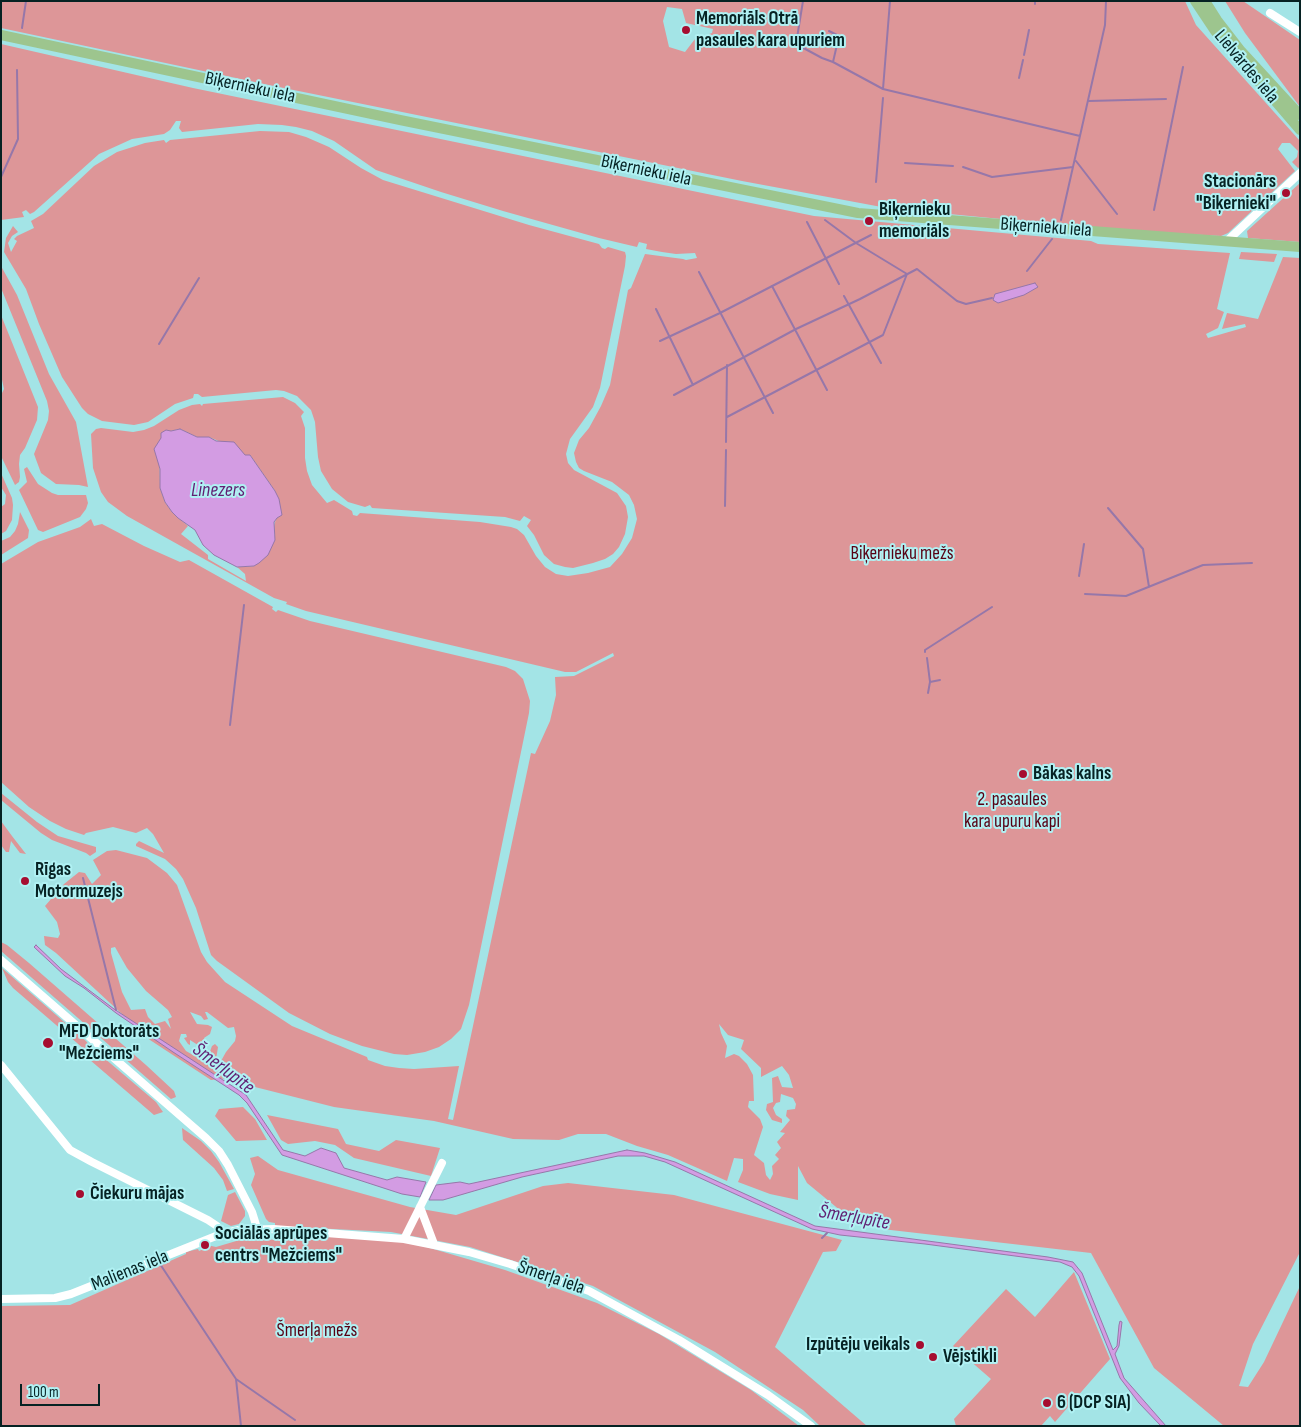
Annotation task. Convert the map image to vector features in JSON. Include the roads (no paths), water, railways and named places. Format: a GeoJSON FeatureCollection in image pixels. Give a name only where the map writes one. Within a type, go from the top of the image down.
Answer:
{"type":"FeatureCollection","features":[{"type":"Feature","properties":{"kind":"main road","name":"Lielvārdes iela"},"geometry":{"type":"LineString","coordinates":[[1195,1],[1215,31],[1300,130]]}},
{"type":"Feature","properties":{"kind":"main road","name":"Lielvārdes iela"},"geometry":{"type":"LineString","coordinates":[[1205,1],[1217,20],[1242,51],[1300,115]]}},
{"type":"Feature","properties":{"kind":"main road","name":"Biķernieku iela"},"geometry":{"type":"LineString","coordinates":[[1,35],[400,120],[858,213],[1300,247]]}},
{"type":"Feature","properties":{"kind":"street"},"geometry":{"type":"LineString","coordinates":[[1270,13],[1300,32]]}},
{"type":"Feature","properties":{"kind":"street"},"geometry":{"type":"LineString","coordinates":[[1227,241],[1300,173]]}},
{"type":"Feature","properties":{"kind":"street"},"geometry":{"type":"LineString","coordinates":[[1,960],[219,1151],[252,1212],[257,1228]]}},
{"type":"Feature","properties":{"kind":"street"},"geometry":{"type":"LineString","coordinates":[[1,1065],[70,1150],[208,1220],[217,1226],[221,1234]]}},
{"type":"Feature","properties":{"kind":"street"},"geometry":{"type":"LineString","coordinates":[[404,1239],[442,1163]]}},
{"type":"Feature","properties":{"kind":"street"},"geometry":{"type":"LineString","coordinates":[[420,1207],[434,1244]]}},
{"type":"Feature","properties":{"kind":"street","name":"Malienas iela"},"geometry":{"type":"LineString","coordinates":[[1,1300],[55,1298],[71,1294],[221,1234],[257,1228]]}},
{"type":"Feature","properties":{"kind":"street","name":"Šmerļa iela"},"geometry":{"type":"LineString","coordinates":[[257,1228],[404,1239],[434,1244],[510,1264],[589,1291],[679,1340],[768,1395],[811,1426]]}},
{"type":"Feature","properties":{"kind":"water"},"geometry":{"type":"Polygon","coordinates":[[[1035,283],[1038,287],[1024,295],[998,303],[993,300],[995,294],[1035,283]]]}},
{"type":"Feature","properties":{"kind":"water","name":"Linezers"},"geometry":{"type":"Polygon","coordinates":[[[180,429],[197,437],[209,437],[216,441],[234,442],[245,455],[250,455],[275,491],[279,499],[282,515],[274,522],[275,540],[268,555],[254,566],[237,567],[214,555],[203,545],[195,530],[178,518],[165,502],[160,488],[160,469],[154,449],[161,438],[161,433],[166,430],[180,429]]]}},
{"type":"Feature","properties":{"kind":"water"},"geometry":{"type":"Polygon","coordinates":[[[36,945],[61,969],[114,1009],[246,1095],[283,1150],[305,1156],[321,1148],[336,1153],[344,1168],[387,1180],[397,1177],[426,1182],[420,1197],[402,1194],[282,1155],[247,1103],[239,1095],[173,1052],[65,976],[34,947],[36,945]]]}},
{"type":"Feature","properties":{"kind":"water"},"geometry":{"type":"Polygon","coordinates":[[[627,1150],[675,1162],[815,1226],[1073,1262],[1082,1273],[1113,1350],[1117,1346],[1119,1325],[1120,1321],[1122,1322],[1119,1346],[1115,1354],[1124,1378],[1166,1426],[1161,1426],[1139,1403],[1120,1378],[1079,1276],[1072,1267],[1060,1262],[840,1235],[812,1229],[665,1162],[644,1156],[618,1156],[522,1177],[443,1200],[429,1200],[436,1185],[460,1182],[469,1184],[627,1150]]]}},
{"type":"Feature","properties":{"kind":"waterway"},"geometry":{"type":"LineString","coordinates":[[22,28],[26,1]]}},
{"type":"Feature","properties":{"kind":"waterway"},"geometry":{"type":"LineString","coordinates":[[803,1],[796,44],[833,62],[839,36],[829,31]]}},
{"type":"Feature","properties":{"kind":"waterway"},"geometry":{"type":"LineString","coordinates":[[883,89],[890,1]]}},
{"type":"Feature","properties":{"kind":"waterway"},"geometry":{"type":"LineString","coordinates":[[1061,220],[1105,25],[1106,1]]}},
{"type":"Feature","properties":{"kind":"waterway"},"geometry":{"type":"LineString","coordinates":[[1024,55],[1029,30]]}},
{"type":"Feature","properties":{"kind":"waterway"},"geometry":{"type":"LineString","coordinates":[[1019,78],[1023,60]]}},
{"type":"Feature","properties":{"kind":"waterway"},"geometry":{"type":"LineString","coordinates":[[833,62],[883,89],[1080,136]]}},
{"type":"Feature","properties":{"kind":"waterway"},"geometry":{"type":"LineString","coordinates":[[1154,210],[1183,67]]}},
{"type":"Feature","properties":{"kind":"waterway"},"geometry":{"type":"LineString","coordinates":[[1,177],[18,139],[17,70]]}},
{"type":"Feature","properties":{"kind":"waterway"},"geometry":{"type":"LineString","coordinates":[[876,182],[883,98]]}},
{"type":"Feature","properties":{"kind":"waterway"},"geometry":{"type":"LineString","coordinates":[[1089,101],[1166,99]]}},
{"type":"Feature","properties":{"kind":"waterway"},"geometry":{"type":"LineString","coordinates":[[1076,161],[1117,214]]}},
{"type":"Feature","properties":{"kind":"waterway"},"geometry":{"type":"LineString","coordinates":[[905,163],[953,166]]}},
{"type":"Feature","properties":{"kind":"waterway"},"geometry":{"type":"LineString","coordinates":[[963,167],[992,177],[1073,167]]}},
{"type":"Feature","properties":{"kind":"waterway"},"geometry":{"type":"LineString","coordinates":[[727,417],[883,335],[907,274],[856,243],[825,220]]}},
{"type":"Feature","properties":{"kind":"waterway"},"geometry":{"type":"LineString","coordinates":[[807,222],[839,284]]}},
{"type":"Feature","properties":{"kind":"waterway"},"geometry":{"type":"LineString","coordinates":[[660,341],[720,313],[871,235]]}},
{"type":"Feature","properties":{"kind":"waterway"},"geometry":{"type":"LineString","coordinates":[[1027,271],[1052,239]]}},
{"type":"Feature","properties":{"kind":"waterway"},"geometry":{"type":"LineString","coordinates":[[674,395],[796,329],[860,299],[917,269],[957,301],[966,304],[992,298]]}},
{"type":"Feature","properties":{"kind":"waterway"},"geometry":{"type":"LineString","coordinates":[[699,272],[773,413]]}},
{"type":"Feature","properties":{"kind":"waterway"},"geometry":{"type":"LineString","coordinates":[[159,344],[199,278]]}},
{"type":"Feature","properties":{"kind":"waterway"},"geometry":{"type":"LineString","coordinates":[[772,286],[827,390]]}},
{"type":"Feature","properties":{"kind":"waterway"},"geometry":{"type":"LineString","coordinates":[[844,296],[881,363]]}},
{"type":"Feature","properties":{"kind":"waterway"},"geometry":{"type":"LineString","coordinates":[[656,309],[693,385]]}},
{"type":"Feature","properties":{"kind":"waterway"},"geometry":{"type":"LineString","coordinates":[[726,442],[727,365]]}},
{"type":"Feature","properties":{"kind":"waterway"},"geometry":{"type":"LineString","coordinates":[[725,506],[726,450]]}},
{"type":"Feature","properties":{"kind":"waterway"},"geometry":{"type":"LineString","coordinates":[[1108,508],[1143,549],[1149,587]]}},
{"type":"Feature","properties":{"kind":"waterway"},"geometry":{"type":"LineString","coordinates":[[1079,576],[1084,544]]}},
{"type":"Feature","properties":{"kind":"waterway"},"geometry":{"type":"LineString","coordinates":[[1085,594],[1126,596],[1203,565],[1252,563]]}},
{"type":"Feature","properties":{"kind":"waterway"},"geometry":{"type":"LineString","coordinates":[[230,725],[244,605]]}},
{"type":"Feature","properties":{"kind":"waterway"},"geometry":{"type":"LineString","coordinates":[[925,652],[925,650],[992,607]]}},
{"type":"Feature","properties":{"kind":"waterway"},"geometry":{"type":"LineString","coordinates":[[927,658],[930,682],[928,693]]}},
{"type":"Feature","properties":{"kind":"waterway"},"geometry":{"type":"LineString","coordinates":[[930,682],[940,680]]}},
{"type":"Feature","properties":{"kind":"waterway"},"geometry":{"type":"LineString","coordinates":[[83,878],[116,1010]]}},
{"type":"Feature","properties":{"kind":"waterway","name":"Šmerļupīte"},"geometry":{"type":"LineString","coordinates":[[822,1238],[827,1233]]}},
{"type":"Feature","properties":{"kind":"waterway"},"geometry":{"type":"LineString","coordinates":[[160,1264],[236,1379],[241,1426]]}},
{"type":"Feature","properties":{"kind":"waterway"},"geometry":{"type":"LineString","coordinates":[[236,1379],[295,1420]]}},
{"type":"Feature","properties":{"kind":"place","name":"Memoriāls Otrā pasaules kara upuriem"},"geometry":{"type":"Point","coordinates":[686,30]}},
{"type":"Feature","properties":{"kind":"place","name":"Stacionārs \"Biķernieki\""},"geometry":{"type":"Point","coordinates":[1286,193]}},
{"type":"Feature","properties":{"kind":"place","name":"Biķernieku memoriāls"},"geometry":{"type":"Point","coordinates":[869,221]}},
{"type":"Feature","properties":{"kind":"place","name":"Bākas kalns"},"geometry":{"type":"Point","coordinates":[1023,774]}},
{"type":"Feature","properties":{"kind":"place","name":"Rīgas Motormuzejs"},"geometry":{"type":"Point","coordinates":[25,881]}},
{"type":"Feature","properties":{"kind":"place","name":"MFD Doktorāts \"Mežciems\""},"geometry":{"type":"Point","coordinates":[48,1043]}},
{"type":"Feature","properties":{"kind":"place","name":"Čiekuru mājas"},"geometry":{"type":"Point","coordinates":[80,1194]}},
{"type":"Feature","properties":{"kind":"place","name":"Sociālās aprūpes centrs \"Mežciems\""},"geometry":{"type":"Point","coordinates":[205,1245]}},
{"type":"Feature","properties":{"kind":"place","name":"Izpūtēju veikals"},"geometry":{"type":"Point","coordinates":[920,1345]}},
{"type":"Feature","properties":{"kind":"place","name":"Vējstikli"},"geometry":{"type":"Point","coordinates":[933,1357]}},
{"type":"Feature","properties":{"kind":"place","name":"6 (DCP SIA)"},"geometry":{"type":"Point","coordinates":[1047,1403]}},
{"type":"Feature","properties":{"kind":"park label","name":"Biķernieku mežs"},"geometry":{"type":"Point","coordinates":[902,554]}},
{"type":"Feature","properties":{"kind":"park label","name":"2. pasaules kara upuru kapi"},"geometry":{"type":"Point","coordinates":[1012,811]}},
{"type":"Feature","properties":{"kind":"park label","name":"Šmerļa mežs"},"geometry":{"type":"Point","coordinates":[317,1331]}}]}
